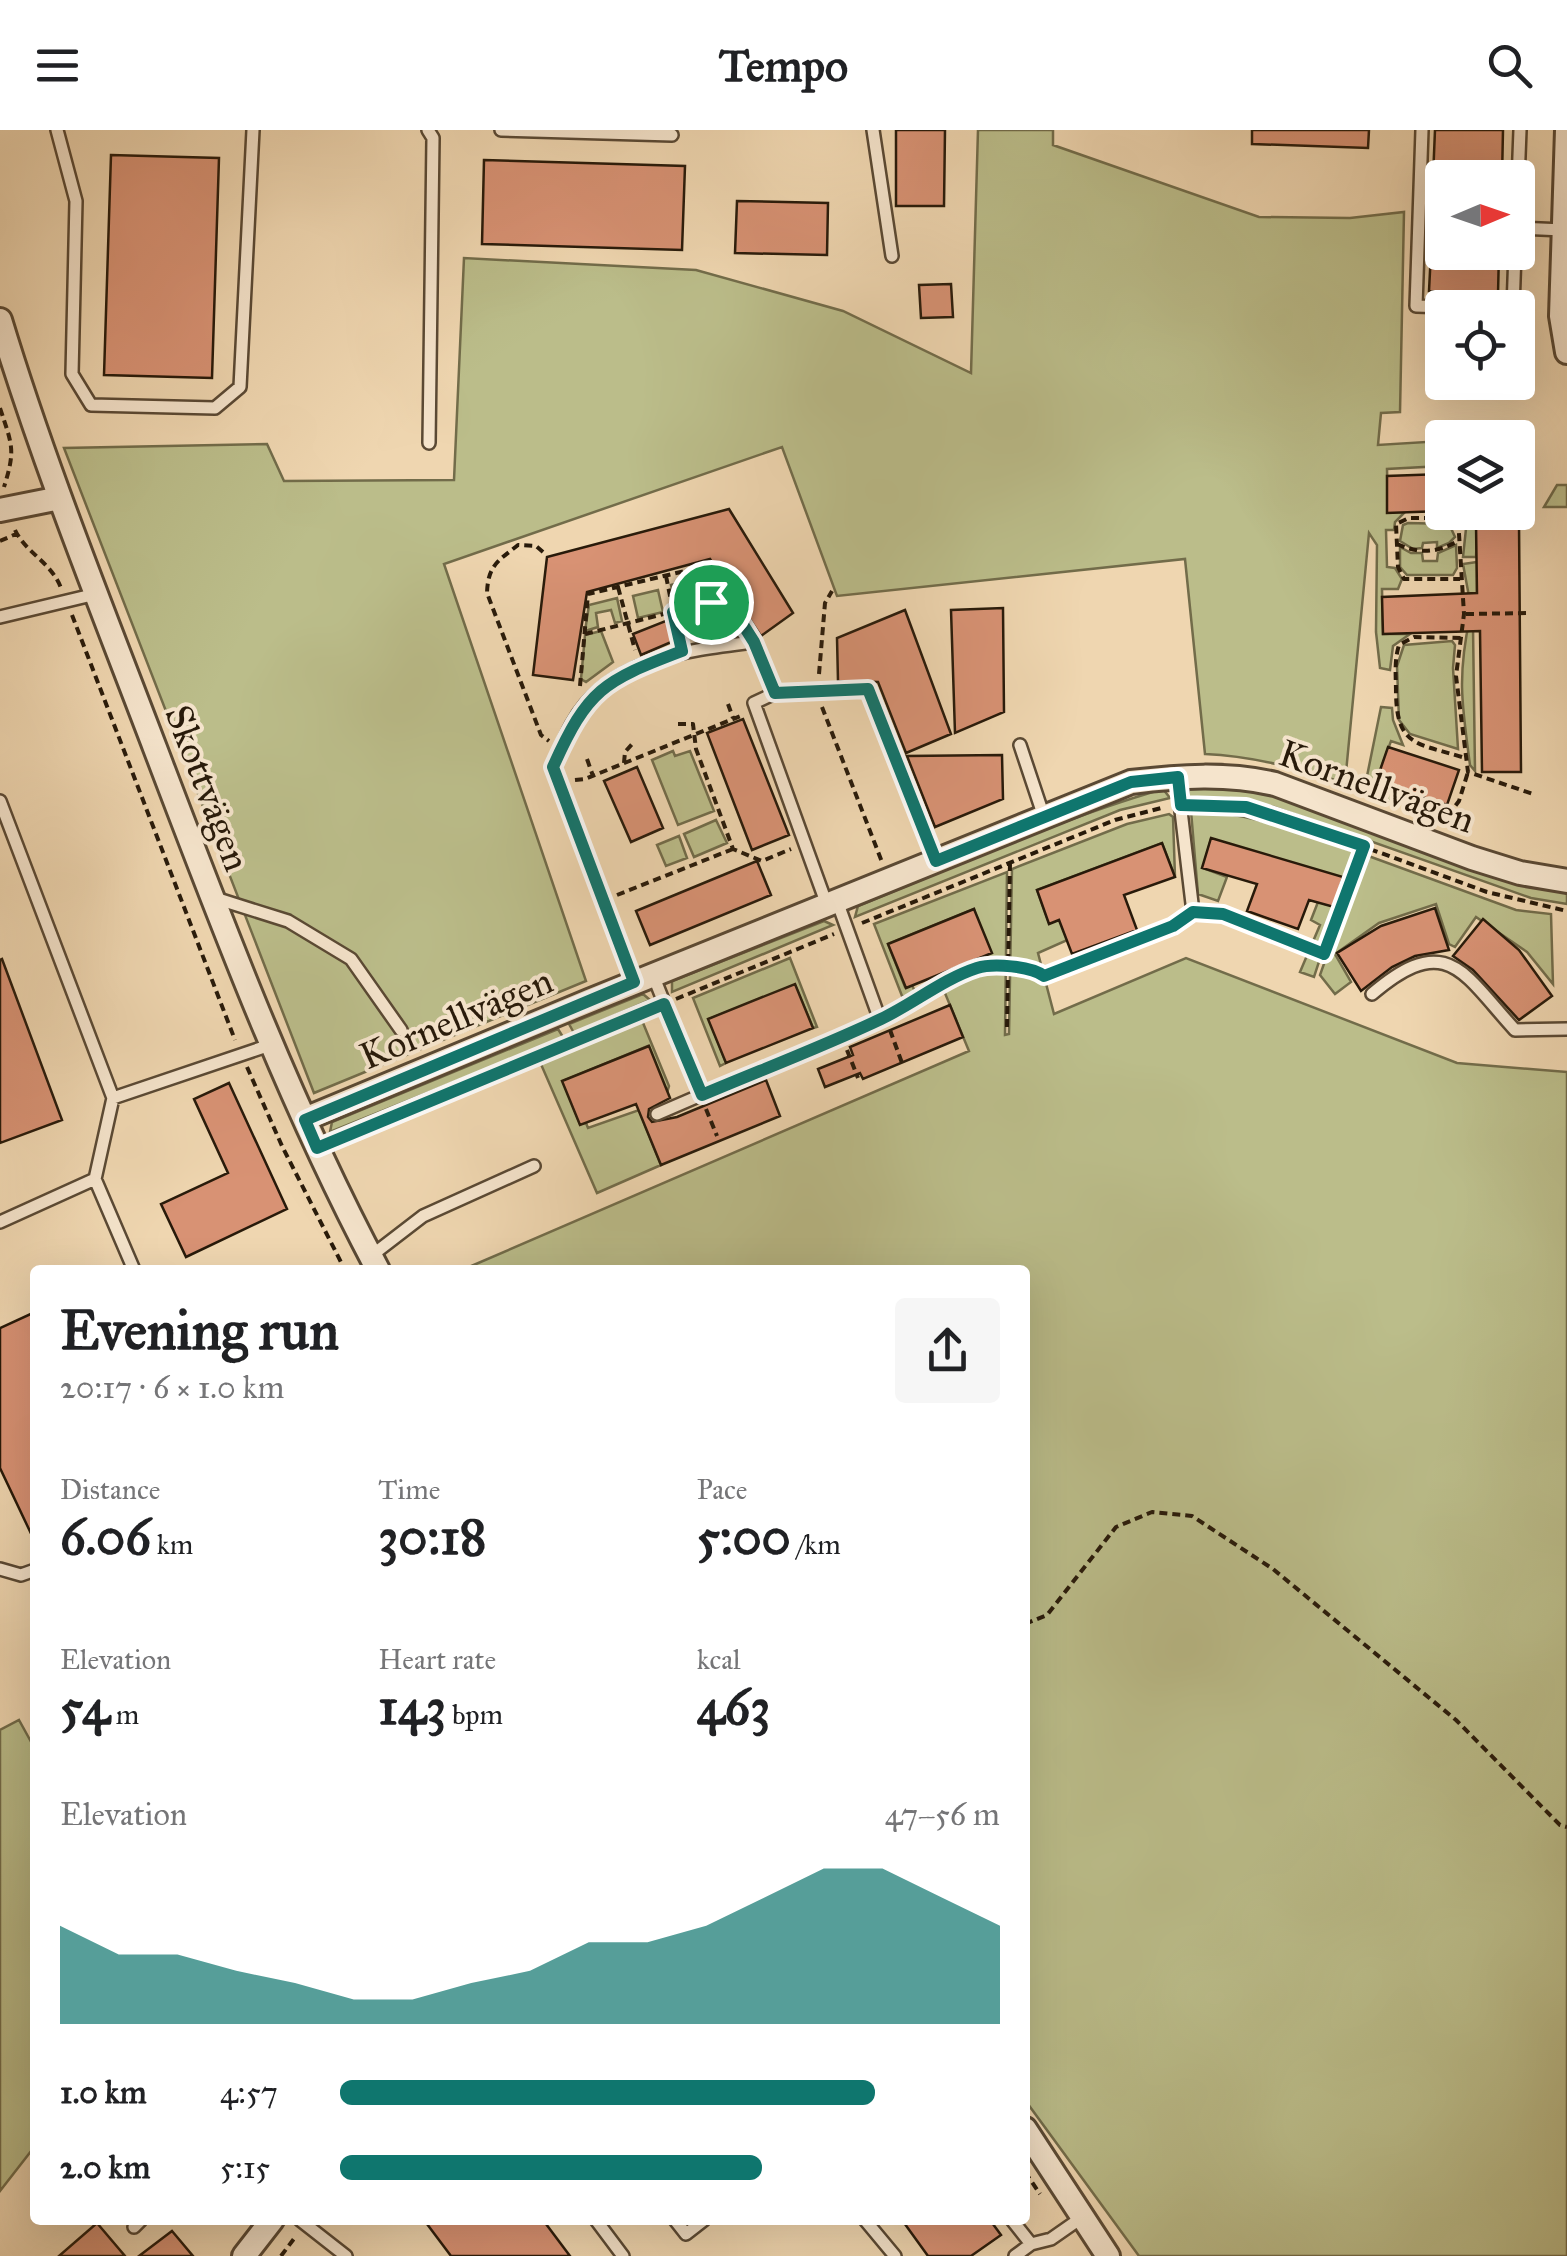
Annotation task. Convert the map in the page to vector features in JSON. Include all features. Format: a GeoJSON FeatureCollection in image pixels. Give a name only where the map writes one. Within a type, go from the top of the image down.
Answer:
{"type":"FeatureCollection","features":[{"type":"Feature","properties":{"kind":"street"},"geometry":{"type":"LineString","coordinates":[[1566,130],[1561,316],[1567,352]]}},
{"type":"Feature","properties":{"kind":"street","name":"Skottvägen"},"geometry":{"type":"LineString","coordinates":[[0,320],[60,498],[211,896],[317,1148],[375,1263]]}},
{"type":"Feature","properties":{"kind":"street"},"geometry":{"type":"LineString","coordinates":[[4,509],[60,498]]}},
{"type":"Feature","properties":{"kind":"street","name":"Kornellvägen"},"geometry":{"type":"LineString","coordinates":[[305,1120],[1131,782],[1178,777],[1252,779],[1275,784],[1472,858],[1520,873],[1567,881]]}},
{"type":"Feature","properties":{"kind":"street"},"geometry":{"type":"LineString","coordinates":[[1030,2136],[1108,2256]]}},
{"type":"Feature","properties":{"kind":"street"},"geometry":{"type":"LineString","coordinates":[[244,2256],[268,2225]]}},
{"type":"Feature","properties":{"kind":"lane"},"geometry":{"type":"LineString","coordinates":[[57,130],[76,201],[72,374],[92,405],[215,408],[240,387],[253,130]]}},
{"type":"Feature","properties":{"kind":"lane"},"geometry":{"type":"LineString","coordinates":[[428,130],[433,138],[434,244],[429,444]]}},
{"type":"Feature","properties":{"kind":"lane"},"geometry":{"type":"LineString","coordinates":[[501,130],[672,135]]}},
{"type":"Feature","properties":{"kind":"lane"},"geometry":{"type":"LineString","coordinates":[[873,130],[892,256]]}},
{"type":"Feature","properties":{"kind":"lane"},"geometry":{"type":"LineString","coordinates":[[1422,130],[1416,306],[1425,306]]}},
{"type":"Feature","properties":{"kind":"lane"},"geometry":{"type":"LineString","coordinates":[[1519,160],[1520,130]]}},
{"type":"Feature","properties":{"kind":"lane"},"geometry":{"type":"LineString","coordinates":[[1535,229],[1564,230]]}},
{"type":"Feature","properties":{"kind":"lane"},"geometry":{"type":"LineString","coordinates":[[0,617],[96,594]]}},
{"type":"Feature","properties":{"kind":"lane"},"geometry":{"type":"LineString","coordinates":[[702,1095],[664,1004],[643,979],[604,900],[553,767],[573,722],[604,684],[682,651],[754,642],[775,693]]}},
{"type":"Feature","properties":{"kind":"lane"},"geometry":{"type":"LineString","coordinates":[[658,1114],[880,1020],[847,929],[804,844],[754,703],[775,693],[868,689],[936,861]]}},
{"type":"Feature","properties":{"kind":"lane"},"geometry":{"type":"LineString","coordinates":[[1020,745],[1044,817]]}},
{"type":"Feature","properties":{"kind":"lane"},"geometry":{"type":"LineString","coordinates":[[1178,777],[1193,912]]}},
{"type":"Feature","properties":{"kind":"lane"},"geometry":{"type":"LineString","coordinates":[[0,801],[112,1098],[95,1180],[132,1265]]}},
{"type":"Feature","properties":{"kind":"lane"},"geometry":{"type":"LineString","coordinates":[[211,896],[288,921],[351,959],[402,1030]]}},
{"type":"Feature","properties":{"kind":"lane"},"geometry":{"type":"LineString","coordinates":[[1044,976],[1173,926],[1193,912],[1223,914],[1310,948]]}},
{"type":"Feature","properties":{"kind":"lane"},"geometry":{"type":"LineString","coordinates":[[1372,994],[1398,972],[1436,960],[1461,968],[1515,1030],[1567,1029]]}},
{"type":"Feature","properties":{"kind":"lane"},"geometry":{"type":"LineString","coordinates":[[112,1098],[272,1044]]}},
{"type":"Feature","properties":{"kind":"lane"},"geometry":{"type":"LineString","coordinates":[[375,1263],[423,1216],[534,1166]]}},
{"type":"Feature","properties":{"kind":"lane"},"geometry":{"type":"LineString","coordinates":[[0,1222],[95,1180]]}},
{"type":"Feature","properties":{"kind":"lane"},"geometry":{"type":"LineString","coordinates":[[0,1569],[21,1575],[30,1572]]}},
{"type":"Feature","properties":{"kind":"lane"},"geometry":{"type":"LineString","coordinates":[[1014,2256],[1031,2244],[1051,2239],[1084,2216]]}},
{"type":"Feature","properties":{"kind":"lane"},"geometry":{"type":"LineString","coordinates":[[306,2225],[346,2256]]}},
{"type":"Feature","properties":{"kind":"lane"},"geometry":{"type":"LineString","coordinates":[[600,2225],[623,2256]]}},
{"type":"Feature","properties":{"kind":"lane"},"geometry":{"type":"LineString","coordinates":[[679,2225],[686,2234],[698,2225]]}},
{"type":"Feature","properties":{"kind":"lane"},"geometry":{"type":"LineString","coordinates":[[869,2225],[895,2256]]}},
{"type":"Feature","properties":{"kind":"lane"},"geometry":{"type":"LineString","coordinates":[[1016,2225],[1031,2244]]}},
{"type":"Feature","properties":{"kind":"path"},"geometry":{"type":"LineString","coordinates":[[0,408],[13,450],[12,466],[4,485],[4,509],[16,534],[47,563],[66,601],[242,1054],[290,1162],[342,1265]]}},
{"type":"Feature","properties":{"kind":"path"},"geometry":{"type":"LineString","coordinates":[[1425,518],[1409,518],[1396,524],[1398,567],[1404,579],[1460,579]]}},
{"type":"Feature","properties":{"kind":"path"},"geometry":{"type":"LineString","coordinates":[[1397,796],[1450,813],[1459,801],[1468,772],[1456,676],[1464,614],[1458,530]]}},
{"type":"Feature","properties":{"kind":"path"},"geometry":{"type":"LineString","coordinates":[[0,541],[16,534]]}},
{"type":"Feature","properties":{"kind":"path"},"geometry":{"type":"LineString","coordinates":[[1397,544],[1412,551],[1434,551],[1458,541]]}},
{"type":"Feature","properties":{"kind":"path"},"geometry":{"type":"LineString","coordinates":[[542,552],[536,546],[518,545],[496,562],[488,575],[487,593],[541,735],[560,751]]}},
{"type":"Feature","properties":{"kind":"path"},"geometry":{"type":"LineString","coordinates":[[588,704],[578,682],[588,594],[706,566],[754,642]]}},
{"type":"Feature","properties":{"kind":"path"},"geometry":{"type":"LineString","coordinates":[[666,576],[682,651]]}},
{"type":"Feature","properties":{"kind":"path"},"geometry":{"type":"LineString","coordinates":[[618,587],[640,667]]}},
{"type":"Feature","properties":{"kind":"path"},"geometry":{"type":"LineString","coordinates":[[832,591],[826,604],[816,689],[884,866]]}},
{"type":"Feature","properties":{"kind":"path"},"geometry":{"type":"LineString","coordinates":[[584,634],[711,602],[723,593]]}},
{"type":"Feature","properties":{"kind":"path"},"geometry":{"type":"LineString","coordinates":[[1464,614],[1531,613]]}},
{"type":"Feature","properties":{"kind":"path"},"geometry":{"type":"LineString","coordinates":[[1462,638],[1414,637],[1399,645],[1395,658],[1396,722],[1406,737],[1464,757]]}},
{"type":"Feature","properties":{"kind":"path"},"geometry":{"type":"LineString","coordinates":[[728,704],[733,718]]}},
{"type":"Feature","properties":{"kind":"path"},"geometry":{"type":"LineString","coordinates":[[559,782],[593,776],[756,709]]}},
{"type":"Feature","properties":{"kind":"path"},"geometry":{"type":"LineString","coordinates":[[678,724],[693,724],[696,749],[733,849]]}},
{"type":"Feature","properties":{"kind":"path"},"geometry":{"type":"LineString","coordinates":[[624,763],[625,752],[633,743]]}},
{"type":"Feature","properties":{"kind":"path"},"geometry":{"type":"LineString","coordinates":[[586,759],[593,776]]}},
{"type":"Feature","properties":{"kind":"path"},"geometry":{"type":"LineString","coordinates":[[1468,772],[1534,794]]}},
{"type":"Feature","properties":{"kind":"path"},"geometry":{"type":"LineString","coordinates":[[290,1162],[1114,820],[1181,805],[1246,807],[1488,892],[1567,911]]}},
{"type":"Feature","properties":{"kind":"path"},"geometry":{"type":"LineString","coordinates":[[604,900],[733,849],[762,861],[804,844]]}},
{"type":"Feature","properties":{"kind":"path"},"geometry":{"type":"LineString","coordinates":[[1310,948],[1324,954],[1364,846]]}},
{"type":"Feature","properties":{"kind":"path"},"geometry":{"type":"LineString","coordinates":[[1007,1027],[1010,863]]}},
{"type":"Feature","properties":{"kind":"path"},"geometry":{"type":"LineString","coordinates":[[880,1020],[980,967],[1036,970],[1044,976]]}},
{"type":"Feature","properties":{"kind":"path"},"geometry":{"type":"LineString","coordinates":[[880,1020],[888,1025],[902,1063]]}},
{"type":"Feature","properties":{"kind":"path"},"geometry":{"type":"LineString","coordinates":[[842,1036],[858,1078]]}},
{"type":"Feature","properties":{"kind":"path"},"geometry":{"type":"LineString","coordinates":[[702,1095],[716,1136]]}},
{"type":"Feature","properties":{"kind":"path"},"geometry":{"type":"LineString","coordinates":[[1030,1622],[1047,1616],[1116,1527],[1152,1512],[1192,1516],[1273,1569],[1440,1708],[1567,1828]]}},
{"type":"Feature","properties":{"kind":"green space"},"geometry":{"type":"Polygon","coordinates":[[[978,130],[1053,130],[1053,145],[1259,217],[1350,218],[1404,212],[1400,412],[1381,413],[1378,445],[1425,442],[1425,467],[1387,469],[1388,512],[1405,512],[1395,522],[1394,530],[1386,530],[1387,567],[1395,568],[1402,579],[1398,589],[1382,589],[1383,634],[1410,634],[1393,646],[1390,670],[1380,668],[1376,632],[1377,545],[1369,533],[1345,783],[1259,760],[1205,754],[1185,559],[837,596],[782,447],[444,564],[586,981],[314,1093],[64,448],[267,444],[284,481],[454,480],[464,258],[696,270],[843,311],[971,373],[978,130]]]}},
{"type":"Feature","properties":{"kind":"green space"},"geometry":{"type":"Polygon","coordinates":[[[1557,485],[1567,485],[1567,507],[1544,507],[1557,485]]]}},
{"type":"Feature","properties":{"kind":"green space"},"geometry":{"type":"Polygon","coordinates":[[[1425,523],[1425,530],[1452,530],[1455,537],[1437,548],[1437,542],[1413,549],[1400,541],[1403,525],[1425,523]]]}},
{"type":"Feature","properties":{"kind":"green space"},"geometry":{"type":"Polygon","coordinates":[[[1466,530],[1477,530],[1476,557],[1463,557],[1466,530]]]}},
{"type":"Feature","properties":{"kind":"green space"},"geometry":{"type":"Polygon","coordinates":[[[1456,545],[1457,568],[1453,575],[1407,575],[1400,567],[1400,547],[1422,553],[1423,561],[1437,561],[1438,553],[1456,545]]]}},
{"type":"Feature","properties":{"kind":"green space"},"geometry":{"type":"Polygon","coordinates":[[[1477,562],[1477,600],[1470,602],[1463,564],[1477,562]]]}},
{"type":"Feature","properties":{"kind":"green space"},"geometry":{"type":"Polygon","coordinates":[[[709,576],[737,627],[720,628],[714,612],[679,618],[671,585],[709,576]]]}},
{"type":"Feature","properties":{"kind":"green space"},"geometry":{"type":"Polygon","coordinates":[[[658,590],[663,612],[638,618],[633,596],[658,590]]]}},
{"type":"Feature","properties":{"kind":"green space"},"geometry":{"type":"Polygon","coordinates":[[[617,598],[622,621],[615,623],[611,610],[596,613],[598,627],[585,631],[589,605],[617,598]]]}},
{"type":"Feature","properties":{"kind":"green space"},"geometry":{"type":"Polygon","coordinates":[[[1470,617],[1475,771],[1470,765],[1462,691],[1470,617]]]}},
{"type":"Feature","properties":{"kind":"green space"},"geometry":{"type":"Polygon","coordinates":[[[601,631],[613,662],[586,682],[581,679],[585,635],[601,631]]]}},
{"type":"Feature","properties":{"kind":"green space"},"geometry":{"type":"Polygon","coordinates":[[[1452,641],[1458,749],[1410,734],[1399,720],[1397,666],[1404,645],[1452,641]]]}},
{"type":"Feature","properties":{"kind":"green space"},"geometry":{"type":"Polygon","coordinates":[[[1381,707],[1392,708],[1403,745],[1391,741],[1376,782],[1398,789],[1393,802],[1364,791],[1381,707]]]}},
{"type":"Feature","properties":{"kind":"green space"},"geometry":{"type":"Polygon","coordinates":[[[673,751],[675,756],[690,751],[714,811],[678,825],[652,760],[673,751]]]}},
{"type":"Feature","properties":{"kind":"green space"},"geometry":{"type":"Polygon","coordinates":[[[1219,786],[1280,797],[1504,880],[1567,893],[1567,904],[1531,898],[1274,807],[1229,798],[1188,797],[1189,788],[1219,786]]]}},
{"type":"Feature","properties":{"kind":"green space"},"geometry":{"type":"Polygon","coordinates":[[[1163,789],[1170,798],[1120,810],[855,917],[858,906],[1047,828],[1163,789]]]}},
{"type":"Feature","properties":{"kind":"green space"},"geometry":{"type":"Polygon","coordinates":[[[1191,811],[1254,819],[1355,852],[1314,977],[1300,972],[1320,925],[1311,920],[1318,902],[1211,839],[1203,868],[1227,877],[1218,901],[1198,894],[1191,811]]]}},
{"type":"Feature","properties":{"kind":"green space"},"geometry":{"type":"Polygon","coordinates":[[[1169,814],[1173,817],[1175,877],[1162,843],[1037,890],[1049,923],[1082,911],[1081,934],[1038,953],[1054,1014],[1186,958],[1457,1063],[1567,1072],[1567,2256],[1139,2256],[1030,2107],[1030,1265],[474,1265],[969,1051],[942,986],[988,966],[974,909],[888,944],[905,987],[912,985],[916,994],[913,998],[902,996],[874,924],[1007,872],[1005,1035],[1009,1034],[1012,869],[1127,824],[1169,814]]]}},
{"type":"Feature","properties":{"kind":"green space"},"geometry":{"type":"Polygon","coordinates":[[[716,820],[727,843],[694,857],[684,834],[716,820]]]}},
{"type":"Feature","properties":{"kind":"green space"},"geometry":{"type":"Polygon","coordinates":[[[679,836],[687,858],[666,866],[657,845],[679,836]]]}},
{"type":"Feature","properties":{"kind":"green space"},"geometry":{"type":"Polygon","coordinates":[[[1363,854],[1516,910],[1551,914],[1553,984],[1527,952],[1476,917],[1455,947],[1449,944],[1436,904],[1379,923],[1335,954],[1351,982],[1335,994],[1320,975],[1363,854]]]}},
{"type":"Feature","properties":{"kind":"green space"},"geometry":{"type":"Polygon","coordinates":[[[824,921],[833,925],[672,992],[672,981],[824,921]]]}},
{"type":"Feature","properties":{"kind":"green space"},"geometry":{"type":"Polygon","coordinates":[[[790,958],[817,1027],[813,1028],[795,985],[709,1019],[726,1063],[720,1066],[693,998],[790,958]]]}},
{"type":"Feature","properties":{"kind":"green space"},"geometry":{"type":"Polygon","coordinates":[[[643,994],[650,1000],[574,1033],[569,1024],[643,994]]]}},
{"type":"Feature","properties":{"kind":"green space"},"geometry":{"type":"Polygon","coordinates":[[[641,1018],[669,1086],[666,1096],[648,1046],[563,1081],[580,1124],[586,1123],[588,1128],[639,1110],[661,1165],[597,1193],[540,1062],[641,1018]]]}},
{"type":"Feature","properties":{"kind":"green space"},"geometry":{"type":"Polygon","coordinates":[[[558,1029],[563,1037],[554,1042],[330,1132],[332,1122],[558,1029]]]}},
{"type":"Feature","properties":{"kind":"green space"},"geometry":{"type":"Polygon","coordinates":[[[19,1720],[30,1740],[30,2152],[0,2191],[0,1730],[19,1720]]]}},
{"type":"Feature","properties":{"kind":"building"},"geometry":{"type":"Polygon","coordinates":[[[896,130],[945,130],[944,206],[896,206],[896,130]]]}},
{"type":"Feature","properties":{"kind":"building"},"geometry":{"type":"Polygon","coordinates":[[[1252,130],[1369,130],[1368,148],[1252,144],[1252,130]]]}},
{"type":"Feature","properties":{"kind":"building"},"geometry":{"type":"Polygon","coordinates":[[[1435,130],[1503,130],[1502,160],[1434,160],[1435,130]]]}},
{"type":"Feature","properties":{"kind":"building"},"geometry":{"type":"Polygon","coordinates":[[[111,155],[219,158],[212,378],[104,375],[111,155]]]}},
{"type":"Feature","properties":{"kind":"building"},"geometry":{"type":"Polygon","coordinates":[[[484,160],[685,166],[682,250],[482,244],[484,160]]]}},
{"type":"Feature","properties":{"kind":"building"},"geometry":{"type":"Polygon","coordinates":[[[737,201],[828,203],[827,255],[735,253],[737,201]]]}},
{"type":"Feature","properties":{"kind":"building"},"geometry":{"type":"Polygon","coordinates":[[[1430,270],[1499,270],[1498,290],[1429,290],[1430,270]]]}},
{"type":"Feature","properties":{"kind":"building"},"geometry":{"type":"Polygon","coordinates":[[[951,284],[953,317],[921,318],[919,285],[951,284]]]}},
{"type":"Feature","properties":{"kind":"building"},"geometry":{"type":"Polygon","coordinates":[[[1425,475],[1425,512],[1387,513],[1387,476],[1425,475]]]}},
{"type":"Feature","properties":{"kind":"building"},"geometry":{"type":"Polygon","coordinates":[[[729,509],[793,613],[761,636],[710,559],[587,592],[573,680],[533,675],[547,557],[729,509]]]}},
{"type":"Feature","properties":{"kind":"building"},"geometry":{"type":"Polygon","coordinates":[[[1476,530],[1519,530],[1521,772],[1482,772],[1480,631],[1383,634],[1382,597],[1477,593],[1476,530]]]}},
{"type":"Feature","properties":{"kind":"building"},"geometry":{"type":"Polygon","coordinates":[[[1003,608],[1004,712],[955,733],[951,610],[1003,608]]]}},
{"type":"Feature","properties":{"kind":"building"},"geometry":{"type":"Polygon","coordinates":[[[905,610],[951,734],[906,753],[878,682],[838,681],[837,638],[905,610]]]}},
{"type":"Feature","properties":{"kind":"building"},"geometry":{"type":"Polygon","coordinates":[[[668,620],[676,640],[641,655],[633,634],[668,620]]]}},
{"type":"Feature","properties":{"kind":"building"},"geometry":{"type":"Polygon","coordinates":[[[743,719],[789,835],[752,850],[707,733],[743,719]]]}},
{"type":"Feature","properties":{"kind":"building"},"geometry":{"type":"Polygon","coordinates":[[[1388,747],[1459,770],[1447,805],[1376,782],[1388,747]]]}},
{"type":"Feature","properties":{"kind":"building"},"geometry":{"type":"Polygon","coordinates":[[[1002,755],[1003,799],[935,827],[907,756],[1002,755]]]}},
{"type":"Feature","properties":{"kind":"building"},"geometry":{"type":"Polygon","coordinates":[[[637,767],[663,828],[631,842],[604,781],[637,767]]]}},
{"type":"Feature","properties":{"kind":"building"},"geometry":{"type":"Polygon","coordinates":[[[1211,838],[1343,877],[1334,907],[1309,900],[1298,929],[1247,911],[1257,884],[1202,868],[1211,838]]]}},
{"type":"Feature","properties":{"kind":"building"},"geometry":{"type":"Polygon","coordinates":[[[1162,843],[1175,877],[1124,895],[1137,930],[1072,954],[1059,920],[1049,924],[1037,890],[1162,843]]]}},
{"type":"Feature","properties":{"kind":"building"},"geometry":{"type":"Polygon","coordinates":[[[757,861],[771,895],[650,945],[636,911],[757,861]]]}},
{"type":"Feature","properties":{"kind":"building"},"geometry":{"type":"Polygon","coordinates":[[[1435,908],[1449,950],[1415,956],[1392,967],[1361,991],[1337,953],[1381,926],[1435,908]]]}},
{"type":"Feature","properties":{"kind":"building"},"geometry":{"type":"Polygon","coordinates":[[[974,909],[992,953],[906,988],[888,944],[974,909]]]}},
{"type":"Feature","properties":{"kind":"building"},"geometry":{"type":"Polygon","coordinates":[[[1483,919],[1519,950],[1552,996],[1519,1020],[1473,970],[1453,956],[1483,919]]]}},
{"type":"Feature","properties":{"kind":"building"},"geometry":{"type":"Polygon","coordinates":[[[0,960],[62,1120],[0,1143],[0,960]]]}},
{"type":"Feature","properties":{"kind":"building"},"geometry":{"type":"Polygon","coordinates":[[[795,984],[813,1028],[726,1063],[708,1019],[795,984]]]}},
{"type":"Feature","properties":{"kind":"building"},"geometry":{"type":"Polygon","coordinates":[[[950,1005],[963,1037],[863,1079],[860,1073],[825,1087],[818,1069],[853,1055],[850,1047],[950,1005]]]}},
{"type":"Feature","properties":{"kind":"building"},"geometry":{"type":"Polygon","coordinates":[[[649,1046],[670,1098],[649,1109],[652,1122],[677,1117],[766,1080],[780,1116],[661,1165],[636,1104],[580,1125],[562,1081],[649,1046]]]}},
{"type":"Feature","properties":{"kind":"building"},"geometry":{"type":"Polygon","coordinates":[[[229,1083],[287,1209],[186,1257],[161,1204],[228,1173],[194,1099],[229,1083]]]}},
{"type":"Feature","properties":{"kind":"building"},"geometry":{"type":"Polygon","coordinates":[[[30,1314],[30,1531],[0,1468],[0,1328],[30,1314]]]}},
{"type":"Feature","properties":{"kind":"building"},"geometry":{"type":"Polygon","coordinates":[[[99,2225],[125,2256],[59,2256],[99,2225]]]}},
{"type":"Feature","properties":{"kind":"building"},"geometry":{"type":"Polygon","coordinates":[[[428,2225],[547,2225],[570,2256],[451,2256],[428,2225]]]}},
{"type":"Feature","properties":{"kind":"building"},"geometry":{"type":"Polygon","coordinates":[[[906,2225],[994,2225],[1001,2235],[971,2256],[928,2256],[906,2225]]]}},
{"type":"Feature","properties":{"kind":"building"},"geometry":{"type":"Polygon","coordinates":[[[172,2231],[193,2256],[139,2256],[172,2231]]]}},
{"type":"Feature","properties":{"kind":"route"},"geometry":{"type":"LineString","coordinates":[[723,593],[754,642],[775,693],[868,689],[936,861],[1131,782],[1178,777],[1181,805],[1246,807],[1364,846],[1324,954],[1223,914],[1193,912],[1173,926],[1044,976],[1036,970],[980,967],[880,1020],[702,1095],[664,1004],[317,1148],[305,1120],[634,982],[553,767],[573,722],[604,684],[682,651],[673,612],[711,602],[723,593]]}}]}
